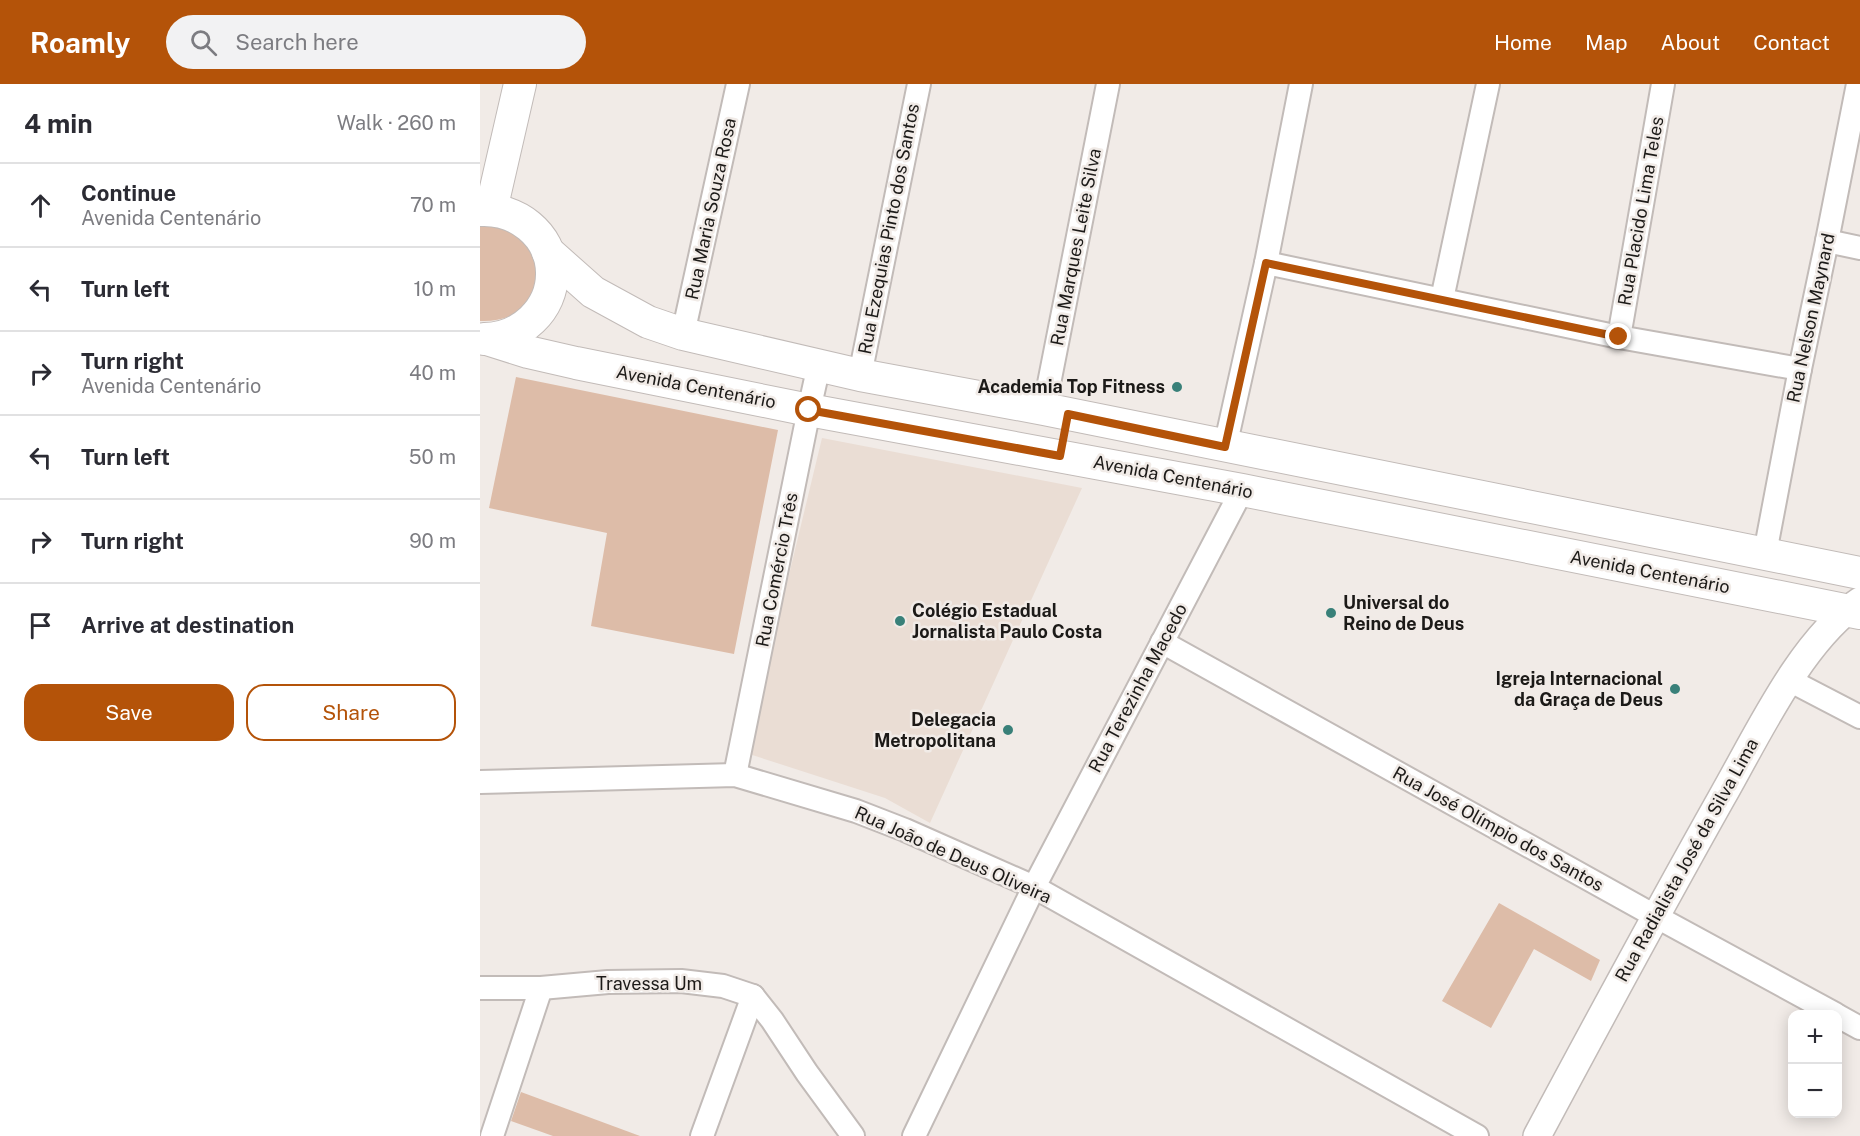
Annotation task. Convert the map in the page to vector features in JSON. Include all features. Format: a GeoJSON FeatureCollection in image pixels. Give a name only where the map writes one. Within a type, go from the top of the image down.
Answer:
{"type":"FeatureCollection","features":[{"type":"Feature","properties":{"kind":"main road"},"geometry":{"type":"LineString","coordinates":[[484,339],[508,336],[526,326],[540,311],[549,293],[552,272],[548,252],[538,234],[525,221],[509,213],[485,210],[520,84]]}},
{"type":"Feature","properties":{"kind":"main road"},"geometry":{"type":"LineString","coordinates":[[548,252],[593,292],[648,322],[683,334],[860,375],[1860,573]]}},
{"type":"Feature","properties":{"kind":"main road","name":"Avenida Centenário"},"geometry":{"type":"LineString","coordinates":[[484,339],[576,363],[809,410],[1242,490],[1855,608]]}},
{"type":"Feature","properties":{"kind":"main road"},"geometry":{"type":"LineString","coordinates":[[1056,412],[1060,456]]}},
{"type":"Feature","properties":{"kind":"street","name":"Rua Maria Souza Rosa"},"geometry":{"type":"LineString","coordinates":[[683,334],[738,84]]}},
{"type":"Feature","properties":{"kind":"street","name":"Rua Ezequias Pinto dos Santos"},"geometry":{"type":"LineString","coordinates":[[860,375],[918,84]]}},
{"type":"Feature","properties":{"kind":"street","name":"Rua Marques Leite Silva"},"geometry":{"type":"LineString","coordinates":[[1056,412],[1108,84]]}},
{"type":"Feature","properties":{"kind":"street"},"geometry":{"type":"LineString","coordinates":[[1225,447],[1266,263],[1301,84]]}},
{"type":"Feature","properties":{"kind":"street"},"geometry":{"type":"LineString","coordinates":[[1442,299],[1488,84]]}},
{"type":"Feature","properties":{"kind":"street","name":"Rua Placido Lima Teles"},"geometry":{"type":"LineString","coordinates":[[1619,337],[1663,84]]}},
{"type":"Feature","properties":{"kind":"street","name":"Rua Nelson Maynard"},"geometry":{"type":"LineString","coordinates":[[1765,553],[1858,88]]}},
{"type":"Feature","properties":{"kind":"street"},"geometry":{"type":"LineString","coordinates":[[1827,241],[1860,248]]}},
{"type":"Feature","properties":{"kind":"street"},"geometry":{"type":"LineString","coordinates":[[1266,263],[1619,337],[1800,369]]}},
{"type":"Feature","properties":{"kind":"street","name":"Rua Comércio Três"},"geometry":{"type":"LineString","coordinates":[[735,775],[819,365]]}},
{"type":"Feature","properties":{"kind":"street","name":"Rua Terezinha Macedo"},"geometry":{"type":"LineString","coordinates":[[914,1136],[1034,887],[1242,490]]}},
{"type":"Feature","properties":{"kind":"street","name":"Rua Radialista José da Silva Lima"},"geometry":{"type":"LineString","coordinates":[[1537,1136],[1654,916],[1789,680],[1816,643],[1855,608]]}},
{"type":"Feature","properties":{"kind":"street","name":"Rua José Olímpio dos Santos"},"geometry":{"type":"LineString","coordinates":[[1162,642],[1827,1010]]}},
{"type":"Feature","properties":{"kind":"street"},"geometry":{"type":"LineString","coordinates":[[1789,680],[1860,717]]}},
{"type":"Feature","properties":{"kind":"street","name":"Rua João de Deus Oliveira"},"geometry":{"type":"LineString","coordinates":[[480,782],[735,775],[856,811],[1034,887],[1477,1136]]}},
{"type":"Feature","properties":{"kind":"street","name":"Travessa Um"},"geometry":{"type":"LineString","coordinates":[[480,988],[541,988],[608,982],[681,981],[723,986],[753,996]]}},
{"type":"Feature","properties":{"kind":"street"},"geometry":{"type":"LineString","coordinates":[[492,1136],[541,988]]}},
{"type":"Feature","properties":{"kind":"street"},"geometry":{"type":"LineString","coordinates":[[702,1136],[753,996]]}},
{"type":"Feature","properties":{"kind":"street"},"geometry":{"type":"LineString","coordinates":[[753,996],[853,1136]]}},
{"type":"Feature","properties":{"kind":"street","name":"Rua José Olímpio dos Santos"},"geometry":{"type":"LineString","coordinates":[[1842,1018],[1860,1028]]}},
{"type":"Feature","properties":{"kind":"shaded area"},"geometry":{"type":"Polygon","coordinates":[[[480,218],[515,224],[540,268],[534,292],[525,306],[508,317],[480,321],[480,218]]]}},
{"type":"Feature","properties":{"kind":"shaded area"},"geometry":{"type":"Polygon","coordinates":[[[516,377],[778,430],[734,654],[591,626],[607,533],[489,508],[516,377]]]}},
{"type":"Feature","properties":{"kind":"shaded area","name":"Colégio Estadual Jornalista Paulo Costa"},"geometry":{"type":"Polygon","coordinates":[[[822,438],[1082,488],[930,823],[885,798],[746,753],[822,438]]]}},
{"type":"Feature","properties":{"kind":"shaded area"},"geometry":{"type":"Polygon","coordinates":[[[1499,903],[1600,960],[1591,981],[1534,949],[1491,1028],[1442,1001],[1499,903]]]}},
{"type":"Feature","properties":{"kind":"shaded area"},"geometry":{"type":"Polygon","coordinates":[[[521,1092],[640,1136],[553,1136],[511,1121],[521,1092]]]}},
{"type":"Feature","properties":{"kind":"place","name":"Academia Top Fitness"},"geometry":{"type":"Point","coordinates":[1177,387]}},
{"type":"Feature","properties":{"kind":"place","name":"Universal do Reino de Deus"},"geometry":{"type":"Point","coordinates":[1331,613]}},
{"type":"Feature","properties":{"kind":"place","name":"Colégio Estadual Jornalista Paulo Costa"},"geometry":{"type":"Point","coordinates":[900,621]}},
{"type":"Feature","properties":{"kind":"place","name":"Igreja Internacional da Graça de Deus"},"geometry":{"type":"Point","coordinates":[1675,689]}},
{"type":"Feature","properties":{"kind":"place","name":"Delegacia Metropolitana"},"geometry":{"type":"Point","coordinates":[1008,730]}},
{"type":"Feature","properties":{"kind":"route"},"geometry":{"type":"LineString","coordinates":[[809,410],[1060,456],[1068,414],[1225,447],[1266,263],[1619,337]]}}]}
